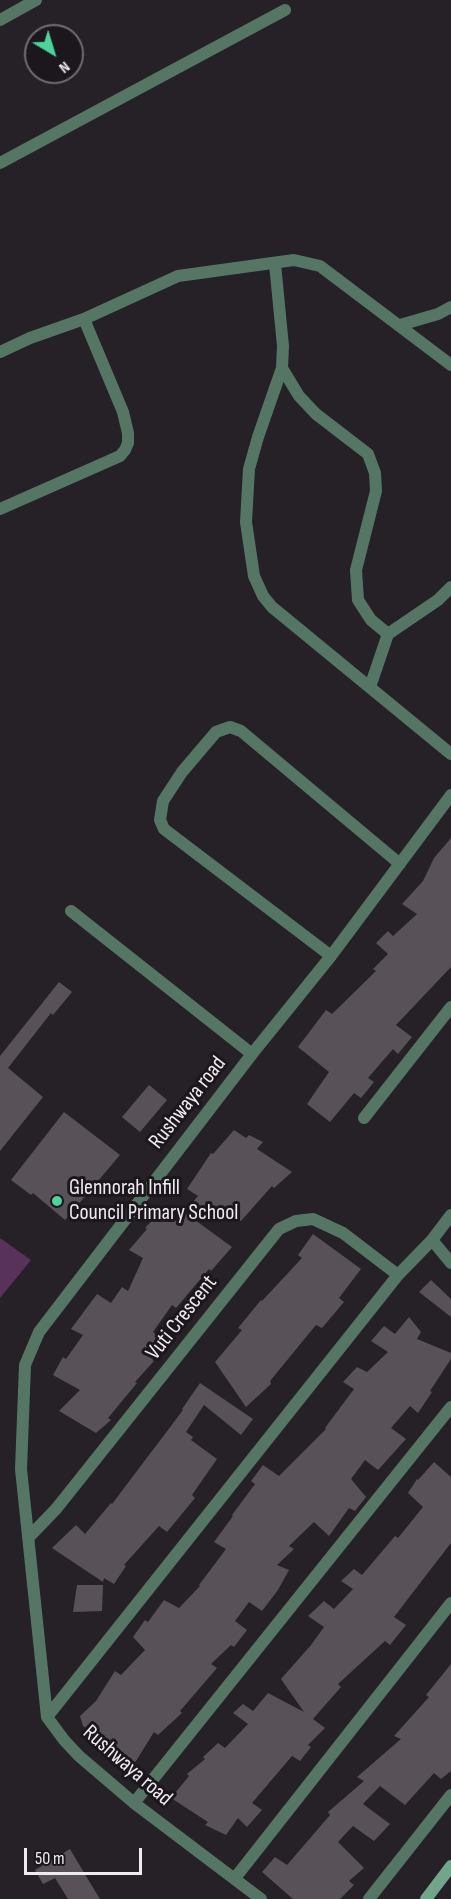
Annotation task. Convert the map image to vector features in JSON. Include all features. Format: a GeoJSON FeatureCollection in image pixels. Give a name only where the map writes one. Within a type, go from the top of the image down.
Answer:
{"type":"FeatureCollection","features":[{"type":"Feature","properties":{"kind":"street"},"geometry":{"type":"LineString","coordinates":[[0,20],[36,0]]}},
{"type":"Feature","properties":{"kind":"street"},"geometry":{"type":"LineString","coordinates":[[0,163],[285,10]]}},
{"type":"Feature","properties":{"kind":"street"},"geometry":{"type":"LineString","coordinates":[[0,352],[30,338],[84,319],[178,276],[294,260],[320,266],[451,365]]}},
{"type":"Feature","properties":{"kind":"street"},"geometry":{"type":"LineString","coordinates":[[275,264],[283,346],[282,368],[249,469],[246,522],[254,576],[263,596],[272,607],[451,754]]}},
{"type":"Feature","properties":{"kind":"street"},"geometry":{"type":"LineString","coordinates":[[400,325],[438,314],[451,307]]}},
{"type":"Feature","properties":{"kind":"street"},"geometry":{"type":"LineString","coordinates":[[0,509],[120,456],[125,450],[128,433],[123,412],[84,319]]}},
{"type":"Feature","properties":{"kind":"street"},"geometry":{"type":"LineString","coordinates":[[282,368],[299,396],[316,414],[368,454],[375,473],[376,491],[356,570],[358,600],[371,620],[388,634]]}},
{"type":"Feature","properties":{"kind":"street"},"geometry":{"type":"LineString","coordinates":[[370,687],[388,634],[438,600],[451,587]]}},
{"type":"Feature","properties":{"kind":"street"},"geometry":{"type":"LineString","coordinates":[[331,956],[164,829],[160,820],[163,801],[182,772],[216,732],[230,727],[241,731],[400,864]]}},
{"type":"Feature","properties":{"kind":"street","name":"Rushwaya road"},"geometry":{"type":"LineString","coordinates":[[261,1899],[134,1803],[79,1756],[47,1717],[21,1469],[24,1365],[39,1332],[252,1054],[331,956],[451,795]]}},
{"type":"Feature","properties":{"kind":"street"},"geometry":{"type":"LineString","coordinates":[[71,910],[252,1054]]}},
{"type":"Feature","properties":{"kind":"street"},"geometry":{"type":"LineString","coordinates":[[364,1118],[451,1007]]}},
{"type":"Feature","properties":{"kind":"street"},"geometry":{"type":"LineString","coordinates":[[47,1717],[399,1275],[432,1240],[451,1215]]}},
{"type":"Feature","properties":{"kind":"street","name":"Vuti Crescent"},"geometry":{"type":"LineString","coordinates":[[28,1538],[56,1509],[279,1229],[296,1221],[312,1219],[343,1233],[399,1275]]}},
{"type":"Feature","properties":{"kind":"street"},"geometry":{"type":"LineString","coordinates":[[432,1240],[451,1263]]}},
{"type":"Feature","properties":{"kind":"street"},"geometry":{"type":"LineString","coordinates":[[134,1803],[451,1407]]}},
{"type":"Feature","properties":{"kind":"street"},"geometry":{"type":"LineString","coordinates":[[235,1878],[451,1603]]}},
{"type":"Feature","properties":{"kind":"street"},"geometry":{"type":"LineString","coordinates":[[369,1899],[451,1795]]}},
{"type":"Feature","properties":{"kind":"street"},"geometry":{"type":"LineString","coordinates":[[426,1899],[451,1866]]}},
{"type":"Feature","properties":{"kind":"shaded area"},"geometry":{"type":"Polygon","coordinates":[[[0,1238],[31,1260],[0,1298],[0,1238]]]}},
{"type":"Feature","properties":{"kind":"building"},"geometry":{"type":"Polygon","coordinates":[[[451,838],[451,967],[396,1025],[412,1037],[398,1054],[393,1049],[368,1078],[374,1082],[361,1098],[354,1093],[330,1122],[307,1104],[329,1072],[298,1047],[326,1010],[332,1014],[376,971],[373,969],[388,954],[376,943],[388,931],[393,936],[417,914],[402,904],[423,881],[434,858],[451,838]]]}},
{"type":"Feature","properties":{"kind":"building"},"geometry":{"type":"Polygon","coordinates":[[[59,982],[72,992],[53,1015],[51,1013],[8,1068],[43,1097],[0,1151],[0,1056],[59,982]]]}},
{"type":"Feature","properties":{"kind":"building"},"geometry":{"type":"Polygon","coordinates":[[[149,1085],[167,1100],[140,1132],[122,1117],[149,1085]]]}},
{"type":"Feature","properties":{"kind":"building"},"geometry":{"type":"Polygon","coordinates":[[[64,1112],[120,1155],[65,1220],[33,1193],[31,1195],[11,1180],[64,1112]]]}},
{"type":"Feature","properties":{"kind":"building"},"geometry":{"type":"Polygon","coordinates":[[[234,1130],[246,1138],[249,1135],[263,1142],[257,1149],[292,1172],[274,1188],[272,1186],[241,1221],[192,1203],[198,1196],[187,1189],[211,1153],[213,1154],[234,1130]]]}},
{"type":"Feature","properties":{"kind":"building"},"geometry":{"type":"Polygon","coordinates":[[[161,1211],[176,1221],[184,1212],[232,1247],[211,1271],[209,1269],[176,1308],[172,1305],[153,1332],[166,1343],[108,1418],[111,1420],[96,1433],[59,1411],[80,1390],[53,1375],[63,1357],[66,1359],[83,1335],[71,1329],[97,1294],[111,1303],[122,1287],[128,1291],[143,1258],[129,1250],[161,1211]]]}},
{"type":"Feature","properties":{"kind":"building"},"geometry":{"type":"Polygon","coordinates":[[[313,1234],[361,1269],[339,1298],[344,1302],[322,1328],[316,1325],[270,1381],[271,1384],[246,1407],[215,1362],[242,1330],[238,1328],[261,1300],[302,1258],[298,1255],[313,1234]]]}},
{"type":"Feature","properties":{"kind":"building"},"geometry":{"type":"Polygon","coordinates":[[[431,1280],[451,1299],[451,1317],[419,1292],[431,1280]]]}},
{"type":"Feature","properties":{"kind":"building"},"geometry":{"type":"Polygon","coordinates":[[[409,1317],[421,1332],[417,1339],[451,1353],[451,1359],[418,1413],[410,1406],[391,1428],[406,1439],[378,1470],[365,1460],[351,1479],[366,1497],[355,1511],[349,1508],[329,1536],[314,1522],[289,1546],[294,1549],[277,1565],[289,1570],[278,1590],[262,1611],[249,1602],[235,1621],[247,1630],[234,1647],[231,1645],[211,1664],[217,1668],[180,1711],[182,1713],[158,1735],[154,1732],[131,1769],[105,1756],[113,1747],[83,1726],[80,1716],[96,1701],[115,1671],[121,1675],[145,1650],[133,1637],[145,1620],[148,1622],[164,1600],[179,1608],[200,1586],[226,1549],[214,1542],[255,1484],[251,1481],[263,1465],[279,1476],[326,1429],[354,1389],[343,1382],[357,1367],[367,1372],[388,1352],[371,1341],[384,1326],[395,1334],[409,1317]]]}},
{"type":"Feature","properties":{"kind":"building"},"geometry":{"type":"Polygon","coordinates":[[[200,1383],[253,1419],[241,1435],[204,1405],[186,1432],[193,1437],[191,1440],[217,1459],[192,1495],[195,1498],[167,1532],[159,1526],[124,1565],[126,1566],[114,1584],[104,1578],[103,1582],[52,1548],[76,1525],[85,1534],[112,1504],[183,1410],[200,1383]]]}},
{"type":"Feature","properties":{"kind":"building"},"geometry":{"type":"Polygon","coordinates":[[[434,1462],[451,1477],[451,1543],[394,1617],[406,1625],[390,1645],[385,1641],[338,1684],[341,1687],[313,1719],[325,1728],[308,1745],[311,1747],[300,1761],[292,1756],[252,1803],[262,1810],[247,1827],[238,1818],[226,1835],[205,1825],[208,1822],[171,1798],[189,1776],[187,1774],[205,1759],[203,1757],[218,1743],[225,1748],[248,1724],[233,1713],[243,1704],[253,1711],[268,1693],[304,1712],[281,1679],[324,1627],[308,1616],[324,1601],[334,1609],[353,1589],[341,1581],[354,1569],[362,1575],[395,1536],[398,1538],[423,1507],[408,1493],[417,1479],[434,1462]]]}},
{"type":"Feature","properties":{"kind":"building"},"geometry":{"type":"Polygon","coordinates":[[[77,1585],[103,1585],[102,1611],[73,1612],[77,1585]]]}},
{"type":"Feature","properties":{"kind":"building"},"geometry":{"type":"Polygon","coordinates":[[[451,1664],[451,1771],[441,1779],[434,1773],[405,1805],[380,1786],[363,1804],[390,1824],[374,1841],[353,1826],[338,1842],[364,1868],[349,1881],[354,1885],[340,1899],[293,1899],[262,1872],[275,1857],[287,1865],[330,1815],[328,1812],[364,1781],[357,1777],[401,1739],[394,1736],[429,1697],[426,1695],[451,1664]]]}},
{"type":"Feature","properties":{"kind":"building"},"geometry":{"type":"Polygon","coordinates":[[[70,1849],[100,1899],[68,1899],[55,1878],[43,1884],[35,1870],[70,1849]]]}},
{"type":"Feature","properties":{"kind":"place","name":"Glennorah Infill Council Primary School"},"geometry":{"type":"Point","coordinates":[57,1201]}}]}
